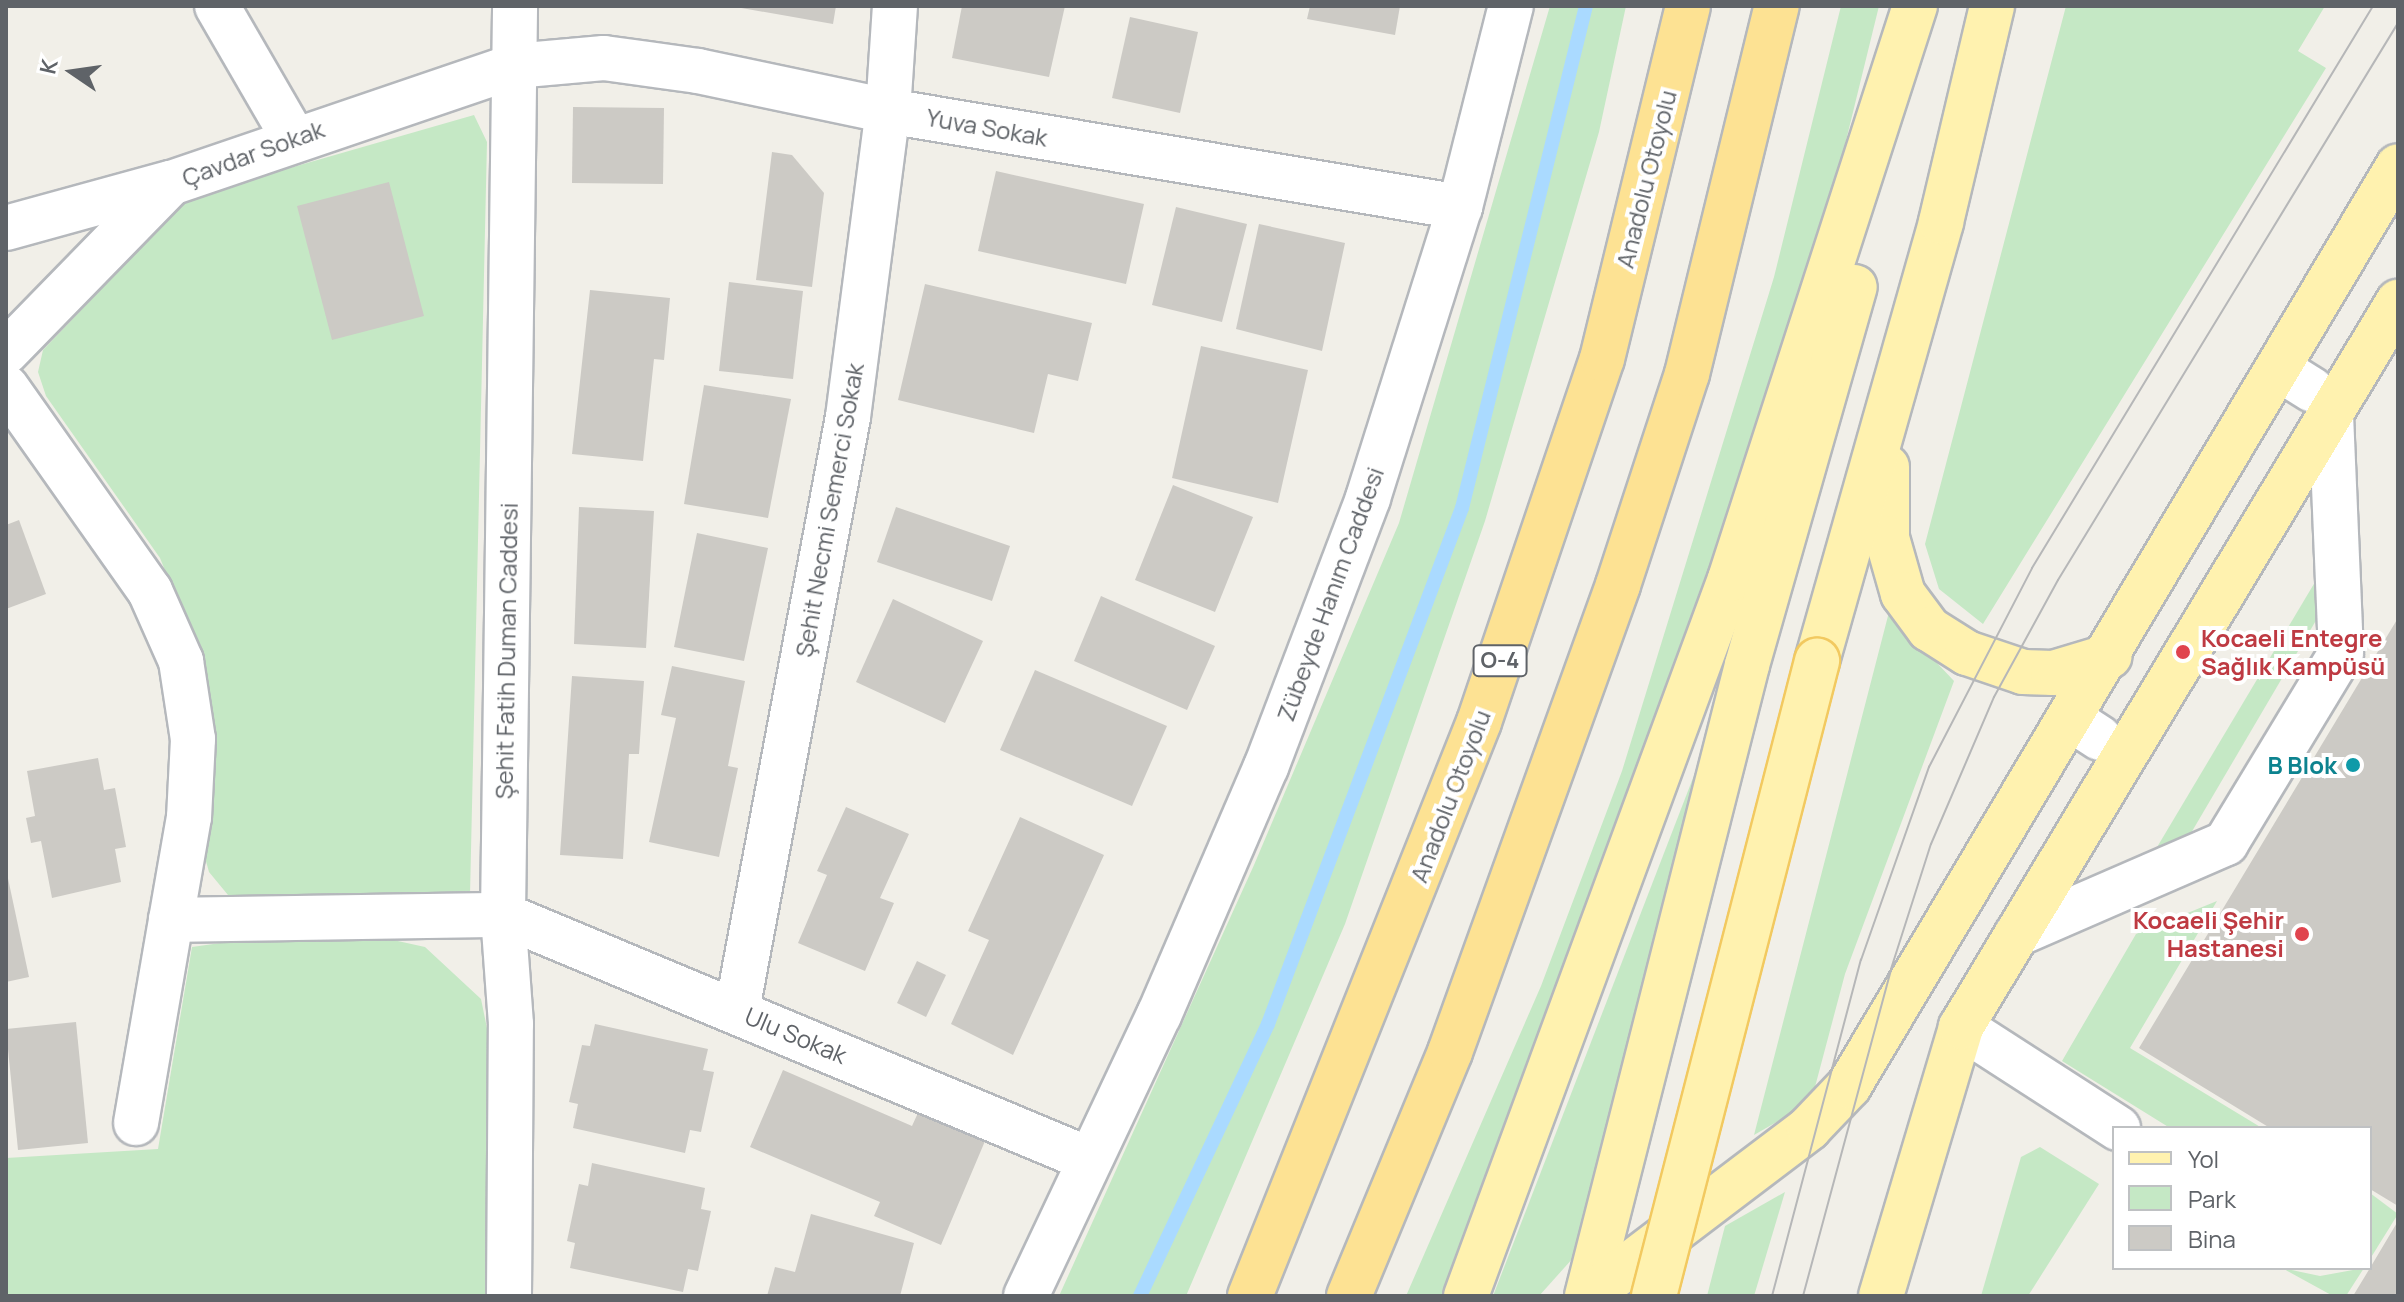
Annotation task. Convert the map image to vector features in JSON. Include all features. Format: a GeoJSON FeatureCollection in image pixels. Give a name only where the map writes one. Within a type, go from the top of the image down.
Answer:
{"type":"FeatureCollection","features":[{"type":"Feature","properties":{"kind":"highway","name":"Anadolu Otoyolu"},"geometry":{"type":"LineString","coordinates":[[1250,1296],[1364,1024],[1484,707],[1602,359],[1688,6]]}},
{"type":"Feature","properties":{"kind":"highway"},"geometry":{"type":"LineString","coordinates":[[1349,1296],[1455,1037],[1618,585],[1687,374],[1777,6]]}},
{"type":"Feature","properties":{"kind":"main road"},"geometry":{"type":"LineString","coordinates":[[1466,1296],[1730,579],[1915,6]]}},
{"type":"Feature","properties":{"kind":"main road"},"geometry":{"type":"LineString","coordinates":[[1588,1296],[1747,665],[1869,237],[1927,6]]}},
{"type":"Feature","properties":{"kind":"main road"},"geometry":{"type":"LineString","coordinates":[[1654,1296],[1817,661],[1902,361],[1992,6]]}},
{"type":"Feature","properties":{"kind":"main road"},"geometry":{"type":"LineString","coordinates":[[1881,1296],[1961,1027],[2017,934],[2299,392],[2398,166]]}},
{"type":"Feature","properties":{"kind":"main road"},"geometry":{"type":"LineString","coordinates":[[1588,1296],[1809,1128],[1849,1086],[2090,723],[2110,656],[2299,392],[2398,302]]}},
{"type":"Feature","properties":{"kind":"main road"},"geometry":{"type":"LineString","coordinates":[[1902,361],[1885,480],[1887,538],[1903,594],[1929,629],[1967,653],[2023,672],[2053,673],[2110,656]]}},
{"type":"Feature","properties":{"kind":"street"},"geometry":{"type":"LineString","coordinates":[[217,6],[293,137]]}},
{"type":"Feature","properties":{"kind":"street","name":"Şehit Fatih Duman Caddesi"},"geometry":{"type":"LineString","coordinates":[[509,1296],[511,1024],[503,915],[515,6]]}},
{"type":"Feature","properties":{"kind":"street","name":"Şehit Necmi Semerci Sokak"},"geometry":{"type":"LineString","coordinates":[[737,1010],[848,417],[888,111],[895,6]]}},
{"type":"Feature","properties":{"kind":"street","name":"Zübeyde Hanım Caddesi"},"geometry":{"type":"LineString","coordinates":[[1026,1296],[1266,767],[1368,498],[1460,207],[1511,6]]}},
{"type":"Feature","properties":{"kind":"street","name":"Yuva Sokak"},"geometry":{"type":"LineString","coordinates":[[514,66],[604,58],[888,111],[1460,207]]}},
{"type":"Feature","properties":{"kind":"street","name":"Çavdar Sokak"},"geometry":{"type":"LineString","coordinates":[[6,352],[171,183],[293,137],[514,66]]}},
{"type":"Feature","properties":{"kind":"street"},"geometry":{"type":"LineString","coordinates":[[6,228],[171,183]]}},
{"type":"Feature","properties":{"kind":"street"},"geometry":{"type":"LineString","coordinates":[[6,387],[150,591],[181,661],[193,739],[189,817],[136,1123]]}},
{"type":"Feature","properties":{"kind":"street"},"geometry":{"type":"LineString","coordinates":[[2017,934],[2226,843],[2341,653],[2299,392]]}},
{"type":"Feature","properties":{"kind":"street"},"geometry":{"type":"LineString","coordinates":[[171,920],[503,915]]}},
{"type":"Feature","properties":{"kind":"street","name":"Ulu Sokak"},"geometry":{"type":"LineString","coordinates":[[503,915],[1088,1159]]}},
{"type":"Feature","properties":{"kind":"street"},"geometry":{"type":"LineString","coordinates":[[1961,1027],[2115,1126]]}},
{"type":"Feature","properties":{"kind":"green space"},"geometry":{"type":"Polygon","coordinates":[[[1550,6],[1626,6],[1599,132],[1485,521],[1345,924],[1186,1296],[1059,1296],[1254,865],[1399,523],[1550,6]]]}},
{"type":"Feature","properties":{"kind":"green space"},"geometry":{"type":"Polygon","coordinates":[[[1841,6],[1879,6],[1827,218],[1719,578],[1450,1296],[1406,1296],[1541,986],[1622,771],[1774,277],[1841,6]]]}},
{"type":"Feature","properties":{"kind":"green space"},"geometry":{"type":"Polygon","coordinates":[[[2066,6],[2325,6],[2298,51],[2326,68],[1983,624],[1939,589],[1925,544],[2066,6]]]}},
{"type":"Feature","properties":{"kind":"green space"},"geometry":{"type":"Polygon","coordinates":[[[474,115],[487,142],[470,895],[257,900],[228,895],[209,872],[202,847],[193,640],[160,558],[46,396],[38,372],[43,350],[189,197],[474,115]]]}},
{"type":"Feature","properties":{"kind":"green space"},"geometry":{"type":"Polygon","coordinates":[[[2324,567],[2328,600],[2184,845],[2150,859],[2324,567]]]}},
{"type":"Feature","properties":{"kind":"green space"},"geometry":{"type":"Polygon","coordinates":[[[1889,612],[1954,681],[1845,974],[1811,1102],[1754,1135],[1889,612]]]}},
{"type":"Feature","properties":{"kind":"green space"},"geometry":{"type":"Polygon","coordinates":[[[1737,664],[1582,1248],[1539,1296],[1493,1296],[1737,664]]]}},
{"type":"Feature","properties":{"kind":"green space"},"geometry":{"type":"Polygon","coordinates":[[[2217,901],[2130,1048],[2259,1126],[2167,1126],[2062,1061],[2136,934],[2217,901]]]}},
{"type":"Feature","properties":{"kind":"green space"},"geometry":{"type":"Polygon","coordinates":[[[366,934],[425,947],[481,999],[490,1043],[487,1296],[6,1296],[6,1158],[158,1149],[192,947],[264,937],[366,934]]]}},
{"type":"Feature","properties":{"kind":"green space"},"geometry":{"type":"Polygon","coordinates":[[[2040,1147],[2099,1184],[2028,1296],[1981,1296],[2021,1157],[2040,1147]]]}},
{"type":"Feature","properties":{"kind":"green space"},"geometry":{"type":"Polygon","coordinates":[[[1785,1192],[1754,1296],[1707,1296],[1725,1226],[1785,1192]]]}},
{"type":"Feature","properties":{"kind":"green space"},"geometry":{"type":"Polygon","coordinates":[[[2372,1194],[2398,1214],[2372,1256],[2372,1194]]]}},
{"type":"Feature","properties":{"kind":"green space"},"geometry":{"type":"Polygon","coordinates":[[[2286,1270],[2320,1276],[2363,1270],[2346,1296],[2333,1296],[2286,1270]]]}},
{"type":"Feature","properties":{"kind":"building"},"geometry":{"type":"Polygon","coordinates":[[[730,6],[836,6],[833,24],[730,6]]]}},
{"type":"Feature","properties":{"kind":"building"},"geometry":{"type":"Polygon","coordinates":[[[962,6],[1065,6],[1049,77],[952,58],[962,6]]]}},
{"type":"Feature","properties":{"kind":"building"},"geometry":{"type":"Polygon","coordinates":[[[1310,6],[1400,6],[1395,35],[1307,19],[1310,6]]]}},
{"type":"Feature","properties":{"kind":"building"},"geometry":{"type":"Polygon","coordinates":[[[1130,17],[1198,32],[1180,113],[1112,98],[1130,17]]]}},
{"type":"Feature","properties":{"kind":"building"},"geometry":{"type":"Polygon","coordinates":[[[573,107],[664,108],[663,184],[572,183],[573,107]]]}},
{"type":"Feature","properties":{"kind":"building"},"geometry":{"type":"Polygon","coordinates":[[[772,152],[792,155],[824,193],[812,287],[756,280],[772,152]]]}},
{"type":"Feature","properties":{"kind":"building"},"geometry":{"type":"Polygon","coordinates":[[[996,171],[1144,204],[1126,284],[978,251],[996,171]]]}},
{"type":"Feature","properties":{"kind":"building"},"geometry":{"type":"Polygon","coordinates":[[[389,182],[424,316],[332,340],[297,206],[389,182]]]}},
{"type":"Feature","properties":{"kind":"building"},"geometry":{"type":"Polygon","coordinates":[[[1176,207],[1247,224],[1222,322],[1152,305],[1176,207]]]}},
{"type":"Feature","properties":{"kind":"building"},"geometry":{"type":"Polygon","coordinates":[[[1259,224],[1345,243],[1322,351],[1236,329],[1259,224]]]}},
{"type":"Feature","properties":{"kind":"building"},"geometry":{"type":"Polygon","coordinates":[[[729,282],[803,291],[793,379],[719,371],[729,282]]]}},
{"type":"Feature","properties":{"kind":"building"},"geometry":{"type":"Polygon","coordinates":[[[925,284],[1092,323],[1078,381],[1048,374],[1034,433],[898,400],[925,284]]]}},
{"type":"Feature","properties":{"kind":"building"},"geometry":{"type":"Polygon","coordinates":[[[590,290],[670,298],[664,360],[654,359],[643,461],[572,454],[590,290]]]}},
{"type":"Feature","properties":{"kind":"building"},"geometry":{"type":"Polygon","coordinates":[[[1201,346],[1308,370],[1278,503],[1172,478],[1201,346]]]}},
{"type":"Feature","properties":{"kind":"building"},"geometry":{"type":"Polygon","coordinates":[[[704,385],[791,399],[768,518],[684,504],[704,385]]]}},
{"type":"Feature","properties":{"kind":"building"},"geometry":{"type":"Polygon","coordinates":[[[1173,485],[1253,517],[1215,612],[1135,580],[1173,485]]]}},
{"type":"Feature","properties":{"kind":"building"},"geometry":{"type":"Polygon","coordinates":[[[579,507],[654,511],[646,648],[574,644],[579,507]]]}},
{"type":"Feature","properties":{"kind":"building"},"geometry":{"type":"Polygon","coordinates":[[[896,507],[1010,546],[992,601],[877,562],[896,507]]]}},
{"type":"Feature","properties":{"kind":"building"},"geometry":{"type":"Polygon","coordinates":[[[19,520],[46,594],[6,609],[6,525],[19,520]]]}},
{"type":"Feature","properties":{"kind":"building"},"geometry":{"type":"Polygon","coordinates":[[[697,533],[768,548],[744,661],[674,647],[697,533]]]}},
{"type":"Feature","properties":{"kind":"building"},"geometry":{"type":"Polygon","coordinates":[[[1101,596],[1215,646],[1187,710],[1074,661],[1101,596]]]}},
{"type":"Feature","properties":{"kind":"building"},"geometry":{"type":"Polygon","coordinates":[[[893,599],[983,641],[945,723],[856,682],[893,599]]]}},
{"type":"Feature","properties":{"kind":"building","name":"Kocaeli Şehir Hastanesi"},"geometry":{"type":"Polygon","coordinates":[[[2398,618],[2398,1206],[2372,1190],[2372,1126],[2267,1126],[2139,1048],[2398,618]]]}},
{"type":"Feature","properties":{"kind":"building"},"geometry":{"type":"Polygon","coordinates":[[[672,666],[745,681],[728,766],[738,768],[719,857],[649,842],[676,718],[661,715],[672,666]]]}},
{"type":"Feature","properties":{"kind":"building"},"geometry":{"type":"Polygon","coordinates":[[[1035,670],[1167,726],[1132,806],[1000,750],[1035,670]]]}},
{"type":"Feature","properties":{"kind":"building"},"geometry":{"type":"Polygon","coordinates":[[[572,676],[644,681],[639,754],[629,754],[623,859],[560,855],[572,676]]]}},
{"type":"Feature","properties":{"kind":"building"},"geometry":{"type":"Polygon","coordinates":[[[98,758],[104,790],[115,788],[126,847],[115,849],[121,882],[52,898],[41,841],[31,843],[26,818],[35,816],[27,771],[98,758]]]}},
{"type":"Feature","properties":{"kind":"building"},"geometry":{"type":"Polygon","coordinates":[[[846,807],[909,834],[880,898],[894,903],[865,971],[798,943],[827,875],[817,871],[846,807]]]}},
{"type":"Feature","properties":{"kind":"building"},"geometry":{"type":"Polygon","coordinates":[[[1020,817],[1104,855],[1013,1055],[951,1024],[989,940],[968,931],[1020,817]]]}},
{"type":"Feature","properties":{"kind":"building"},"geometry":{"type":"Polygon","coordinates":[[[6,869],[29,977],[6,982],[6,869]]]}},
{"type":"Feature","properties":{"kind":"building"},"geometry":{"type":"Polygon","coordinates":[[[917,961],[946,975],[926,1017],[897,1003],[917,961]]]}},
{"type":"Feature","properties":{"kind":"building"},"geometry":{"type":"Polygon","coordinates":[[[76,1022],[88,1143],[18,1150],[6,1029],[76,1022]]]}},
{"type":"Feature","properties":{"kind":"building"},"geometry":{"type":"Polygon","coordinates":[[[595,1024],[708,1049],[703,1070],[714,1072],[701,1132],[690,1130],[685,1153],[573,1128],[578,1104],[569,1102],[582,1045],[590,1046],[595,1024]]]}},
{"type":"Feature","properties":{"kind":"building"},"geometry":{"type":"Polygon","coordinates":[[[783,1070],[912,1126],[922,1104],[988,1134],[941,1245],[874,1216],[880,1202],[750,1147],[783,1070]]]}},
{"type":"Feature","properties":{"kind":"building"},"geometry":{"type":"Polygon","coordinates":[[[592,1163],[705,1188],[701,1209],[711,1211],[698,1271],[688,1269],[683,1292],[570,1268],[575,1243],[567,1241],[579,1184],[588,1186],[592,1163]]]}},
{"type":"Feature","properties":{"kind":"building"},"geometry":{"type":"Polygon","coordinates":[[[811,1214],[914,1243],[900,1296],[767,1296],[775,1267],[795,1272],[811,1214]]]}},
{"type":"Feature","properties":{"kind":"building"},"geometry":{"type":"Polygon","coordinates":[[[2398,1221],[2398,1296],[2353,1296],[2369,1270],[2372,1270],[2372,1265],[2398,1221]]]}},
{"type":"Feature","properties":{"kind":"waterway"},"geometry":{"type":"LineString","coordinates":[[1140,1296],[1268,1024],[1462,508],[1586,6]]}},
{"type":"Feature","properties":{"kind":"tram line"},"geometry":{"type":"LineString","coordinates":[[1772,1296],[1861,960],[1929,767],[2032,568],[2373,6]]}},
{"type":"Feature","properties":{"kind":"tram line"},"geometry":{"type":"LineString","coordinates":[[1803,1296],[1891,969],[1931,844],[1994,697],[2058,580],[2398,23]]}},
{"type":"Feature","properties":{"kind":"place","name":"Kocaeli Entegre Sağlık Kampüsü"},"geometry":{"type":"Point","coordinates":[2183,652]}},
{"type":"Feature","properties":{"kind":"place","name":"B Blok"},"geometry":{"type":"Point","coordinates":[2353,765]}},
{"type":"Feature","properties":{"kind":"place","name":"Kocaeli Şehir Hastanesi"},"geometry":{"type":"Point","coordinates":[2302,934]}}]}
